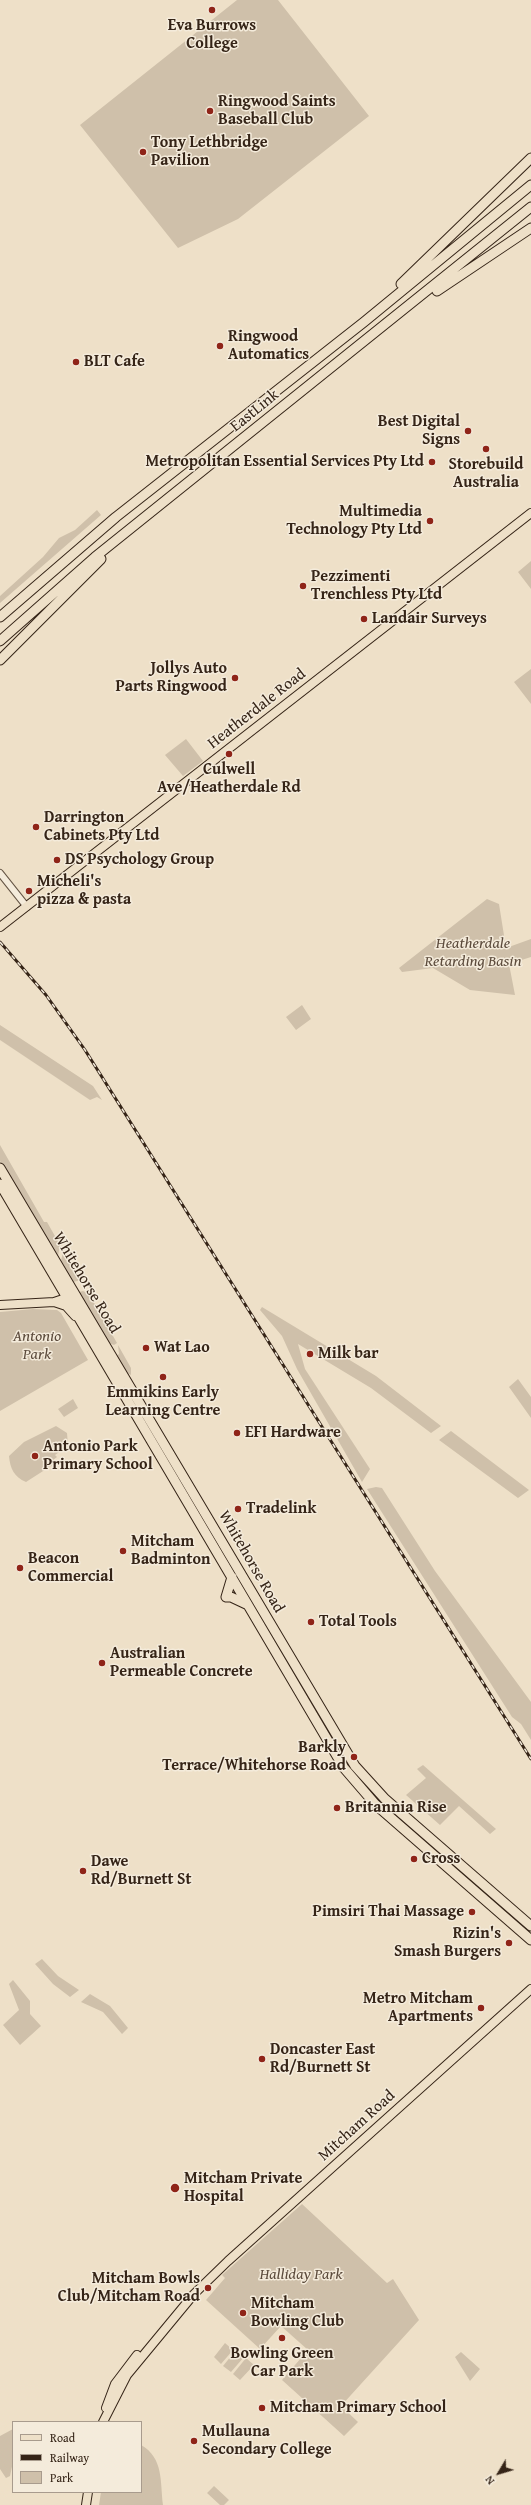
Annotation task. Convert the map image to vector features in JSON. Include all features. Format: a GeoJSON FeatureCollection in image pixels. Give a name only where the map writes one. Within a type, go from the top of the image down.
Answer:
{"type":"FeatureCollection","features":[{"type":"Feature","properties":{"kind":"highway"},"geometry":{"type":"LineString","coordinates":[[364,322],[531,158]]}},
{"type":"Feature","properties":{"kind":"highway","name":"EastLink"},"geometry":{"type":"LineString","coordinates":[[0,617],[116,517],[364,322],[531,185]]}},
{"type":"Feature","properties":{"kind":"highway","name":"EastLink"},"geometry":{"type":"LineString","coordinates":[[0,641],[74,575],[388,324],[531,207]]}},
{"type":"Feature","properties":{"kind":"highway"},"geometry":{"type":"LineString","coordinates":[[388,324],[531,228]]}},
{"type":"Feature","properties":{"kind":"highway"},"geometry":{"type":"LineString","coordinates":[[0,660],[135,526]]}},
{"type":"Feature","properties":{"kind":"highway","name":"Whitehorse Road"},"geometry":{"type":"LineString","coordinates":[[0,1168],[351,1761],[372,1787],[531,1926]]}},
{"type":"Feature","properties":{"kind":"highway","name":"Whitehorse Road"},"geometry":{"type":"LineString","coordinates":[[0,1184],[350,1777],[375,1804],[531,1940]]}},
{"type":"Feature","properties":{"kind":"highway"},"geometry":{"type":"LineString","coordinates":[[232,1577],[226,1597],[232,1596],[248,1605]]}},
{"type":"Feature","properties":{"kind":"highway"},"geometry":{"type":"LineString","coordinates":[[433,1854],[439,1846]]}},
{"type":"Feature","properties":{"kind":"main road","name":"Heatherdale Road"},"geometry":{"type":"LineString","coordinates":[[0,927],[531,513]]}},
{"type":"Feature","properties":{"kind":"main road"},"geometry":{"type":"LineString","coordinates":[[54,1302],[74,1291]]}},
{"type":"Feature","properties":{"kind":"main road"},"geometry":{"type":"LineString","coordinates":[[28,1303],[65,1295]]}},
{"type":"Feature","properties":{"kind":"main road"},"geometry":{"type":"LineString","coordinates":[[0,1305],[54,1302],[66,1306],[81,1322]]}},
{"type":"Feature","properties":{"kind":"main road","name":"Mitcham Road"},"geometry":{"type":"LineString","coordinates":[[103,2421],[127,2375],[194,2294],[228,2261],[531,1989]]}},
{"type":"Feature","properties":{"kind":"main road"},"geometry":{"type":"LineString","coordinates":[[86,2505],[88,2493]]}},
{"type":"Feature","properties":{"kind":"street"},"geometry":{"type":"LineString","coordinates":[[0,873],[27,907]]}},
{"type":"Feature","properties":{"kind":"green space"},"geometry":{"type":"Polygon","coordinates":[[[237,0],[278,0],[369,116],[238,219],[178,248],[80,125],[237,0]]]}},
{"type":"Feature","properties":{"kind":"green space"},"geometry":{"type":"Polygon","coordinates":[[[97,510],[101,515],[0,603],[0,596],[43,557],[59,538],[75,530],[97,510]]]}},
{"type":"Feature","properties":{"kind":"green space"},"geometry":{"type":"Polygon","coordinates":[[[531,561],[531,589],[518,572],[531,561]]]}},
{"type":"Feature","properties":{"kind":"green space"},"geometry":{"type":"Polygon","coordinates":[[[531,669],[531,704],[514,682],[531,669]]]}},
{"type":"Feature","properties":{"kind":"green space"},"geometry":{"type":"Polygon","coordinates":[[[186,739],[203,761],[183,776],[165,755],[186,739]]]}},
{"type":"Feature","properties":{"kind":"green space","name":"Heatherdale Retarding Basin"},"geometry":{"type":"Polygon","coordinates":[[[487,899],[499,904],[506,948],[531,939],[531,957],[509,964],[515,995],[470,990],[433,968],[402,972],[399,968],[487,899]]]}},
{"type":"Feature","properties":{"kind":"green space"},"geometry":{"type":"Polygon","coordinates":[[[302,1005],[311,1019],[296,1030],[286,1017],[302,1005]]]}},
{"type":"Feature","properties":{"kind":"green space"},"geometry":{"type":"Polygon","coordinates":[[[0,1025],[93,1086],[102,1100],[97,1097],[90,1100],[0,1040],[0,1025]]]}},
{"type":"Feature","properties":{"kind":"green space"},"geometry":{"type":"Polygon","coordinates":[[[0,1145],[44,1222],[47,1222],[60,1245],[58,1256],[0,1161],[0,1145]]]}},
{"type":"Feature","properties":{"kind":"green space"},"geometry":{"type":"Polygon","coordinates":[[[63,1252],[81,1280],[73,1282],[61,1261],[63,1252]]]}},
{"type":"Feature","properties":{"kind":"green space"},"geometry":{"type":"Polygon","coordinates":[[[83,1291],[89,1294],[117,1343],[114,1345],[109,1343],[79,1292],[83,1291]]]}},
{"type":"Feature","properties":{"kind":"green space"},"geometry":{"type":"Polygon","coordinates":[[[262,1307],[376,1376],[441,1426],[431,1433],[371,1388],[298,1344],[305,1369],[370,1469],[362,1482],[297,1369],[282,1336],[260,1310],[262,1307]]]}},
{"type":"Feature","properties":{"kind":"green space","name":"Antonio Park"},"geometry":{"type":"Polygon","coordinates":[[[33,1309],[57,1310],[61,1313],[88,1360],[0,1411],[0,1312],[33,1309]]]}},
{"type":"Feature","properties":{"kind":"green space"},"geometry":{"type":"Polygon","coordinates":[[[118,1345],[131,1368],[131,1375],[126,1372],[116,1356],[119,1354],[118,1345]]]}},
{"type":"Feature","properties":{"kind":"green space"},"geometry":{"type":"Polygon","coordinates":[[[518,1379],[531,1397],[531,1418],[509,1387],[518,1379]]]}},
{"type":"Feature","properties":{"kind":"green space"},"geometry":{"type":"Polygon","coordinates":[[[73,1399],[78,1408],[64,1417],[58,1409],[73,1399]]]}},
{"type":"Feature","properties":{"kind":"green space"},"geometry":{"type":"Polygon","coordinates":[[[56,1426],[67,1433],[68,1446],[55,1455],[57,1457],[53,1460],[54,1464],[26,1482],[18,1478],[13,1472],[9,1456],[24,1442],[56,1426]]]}},
{"type":"Feature","properties":{"kind":"green space"},"geometry":{"type":"Polygon","coordinates":[[[451,1431],[529,1490],[518,1498],[439,1440],[451,1431]]]}},
{"type":"Feature","properties":{"kind":"green space"},"geometry":{"type":"Polygon","coordinates":[[[376,1487],[382,1488],[435,1571],[531,1702],[531,1740],[521,1724],[512,1717],[367,1489],[376,1487]]]}},
{"type":"Feature","properties":{"kind":"green space"},"geometry":{"type":"Polygon","coordinates":[[[423,1765],[496,1829],[490,1834],[459,1806],[440,1825],[406,1795],[426,1778],[417,1769],[423,1765]]]}},
{"type":"Feature","properties":{"kind":"green space"},"geometry":{"type":"Polygon","coordinates":[[[42,1959],[58,1976],[79,1990],[70,1997],[53,1984],[35,1964],[42,1959]]]}},
{"type":"Feature","properties":{"kind":"green space"},"geometry":{"type":"Polygon","coordinates":[[[13,1980],[30,2001],[30,2014],[41,2026],[20,2045],[3,2025],[19,2010],[9,1984],[13,1980]]]}},
{"type":"Feature","properties":{"kind":"green space"},"geometry":{"type":"Polygon","coordinates":[[[90,1994],[110,2006],[128,2028],[122,2034],[103,2012],[81,2002],[90,1994]]]}},
{"type":"Feature","properties":{"kind":"green space","name":"Halliday Park"},"geometry":{"type":"Polygon","coordinates":[[[302,2204],[387,2283],[393,2279],[419,2320],[341,2406],[358,2422],[344,2436],[282,2380],[308,2350],[281,2326],[260,2349],[206,2300],[225,2278],[222,2275],[302,2204]]]}},
{"type":"Feature","properties":{"kind":"green space"},"geometry":{"type":"Polygon","coordinates":[[[225,2343],[233,2350],[221,2364],[214,2357],[225,2343]]]}},
{"type":"Feature","properties":{"kind":"green space"},"geometry":{"type":"Polygon","coordinates":[[[236,2350],[244,2357],[231,2372],[223,2366],[236,2350]]]}},
{"type":"Feature","properties":{"kind":"green space"},"geometry":{"type":"Polygon","coordinates":[[[461,2352],[480,2369],[470,2381],[455,2357],[461,2352]]]}},
{"type":"Feature","properties":{"kind":"green space"},"geometry":{"type":"Polygon","coordinates":[[[246,2358],[254,2365],[240,2380],[233,2374],[246,2358]]]}},
{"type":"Feature","properties":{"kind":"green space"},"geometry":{"type":"Polygon","coordinates":[[[12,2430],[12,2467],[10,2476],[6,2478],[0,2469],[0,2436],[12,2430]]]}},
{"type":"Feature","properties":{"kind":"green space"},"geometry":{"type":"Polygon","coordinates":[[[142,2446],[148,2450],[154,2457],[160,2471],[163,2505],[99,2505],[101,2493],[142,2493],[142,2446]]]}},
{"type":"Feature","properties":{"kind":"green space"},"geometry":{"type":"Polygon","coordinates":[[[214,2486],[229,2500],[224,2505],[220,2505],[207,2493],[214,2486]]]}},
{"type":"Feature","properties":{"kind":"railway"},"geometry":{"type":"LineString","coordinates":[[0,942],[46,995],[85,1050],[531,1759]]}},
{"type":"Feature","properties":{"kind":"place","name":"Eva Burrows College"},"geometry":{"type":"Point","coordinates":[212,10]}},
{"type":"Feature","properties":{"kind":"place","name":"Ringwood Saints Baseball Club"},"geometry":{"type":"Point","coordinates":[210,111]}},
{"type":"Feature","properties":{"kind":"place","name":"Tony Lethbridge Pavilion"},"geometry":{"type":"Point","coordinates":[143,152]}},
{"type":"Feature","properties":{"kind":"place","name":"Ringwood Automatics"},"geometry":{"type":"Point","coordinates":[220,346]}},
{"type":"Feature","properties":{"kind":"place","name":"BLT Cafe"},"geometry":{"type":"Point","coordinates":[76,362]}},
{"type":"Feature","properties":{"kind":"place","name":"Best Digital Signs"},"geometry":{"type":"Point","coordinates":[468,431]}},
{"type":"Feature","properties":{"kind":"place","name":"Storebuild Australia"},"geometry":{"type":"Point","coordinates":[486,449]}},
{"type":"Feature","properties":{"kind":"place","name":"Metropolitan Essential Services Pty Ltd"},"geometry":{"type":"Point","coordinates":[432,462]}},
{"type":"Feature","properties":{"kind":"place","name":"Multimedia Technology Pty Ltd"},"geometry":{"type":"Point","coordinates":[430,521]}},
{"type":"Feature","properties":{"kind":"place","name":"Pezzimenti Trenchless Pty Ltd"},"geometry":{"type":"Point","coordinates":[303,586]}},
{"type":"Feature","properties":{"kind":"place","name":"Landair Surveys"},"geometry":{"type":"Point","coordinates":[364,619]}},
{"type":"Feature","properties":{"kind":"place","name":"Jollys Auto Parts Ringwood"},"geometry":{"type":"Point","coordinates":[235,678]}},
{"type":"Feature","properties":{"kind":"place","name":"Culwell Ave/Heatherdale Rd"},"geometry":{"type":"Point","coordinates":[229,754]}},
{"type":"Feature","properties":{"kind":"place","name":"Darrington Cabinets Pty Ltd"},"geometry":{"type":"Point","coordinates":[36,827]}},
{"type":"Feature","properties":{"kind":"place","name":"DS Psychology Group"},"geometry":{"type":"Point","coordinates":[57,860]}},
{"type":"Feature","properties":{"kind":"place","name":"Micheli's pizza & pasta"},"geometry":{"type":"Point","coordinates":[29,891]}},
{"type":"Feature","properties":{"kind":"place","name":"Wat Lao"},"geometry":{"type":"Point","coordinates":[146,1348]}},
{"type":"Feature","properties":{"kind":"place","name":"Milk bar"},"geometry":{"type":"Point","coordinates":[310,1354]}},
{"type":"Feature","properties":{"kind":"place","name":"Emmikins Early Learning Centre"},"geometry":{"type":"Point","coordinates":[163,1377]}},
{"type":"Feature","properties":{"kind":"place","name":"EFI Hardware"},"geometry":{"type":"Point","coordinates":[237,1433]}},
{"type":"Feature","properties":{"kind":"place","name":"Antonio Park Primary School"},"geometry":{"type":"Point","coordinates":[35,1456]}},
{"type":"Feature","properties":{"kind":"place","name":"Tradelink"},"geometry":{"type":"Point","coordinates":[238,1509]}},
{"type":"Feature","properties":{"kind":"place","name":"Mitcham Badminton"},"geometry":{"type":"Point","coordinates":[123,1551]}},
{"type":"Feature","properties":{"kind":"place","name":"Beacon Commercial"},"geometry":{"type":"Point","coordinates":[20,1568]}},
{"type":"Feature","properties":{"kind":"place","name":"Total Tools"},"geometry":{"type":"Point","coordinates":[311,1622]}},
{"type":"Feature","properties":{"kind":"place","name":"Australian Permeable Concrete"},"geometry":{"type":"Point","coordinates":[102,1663]}},
{"type":"Feature","properties":{"kind":"place","name":"Barkly Terrace/Whitehorse Road"},"geometry":{"type":"Point","coordinates":[354,1757]}},
{"type":"Feature","properties":{"kind":"place","name":"Britannia Rise"},"geometry":{"type":"Point","coordinates":[337,1808]}},
{"type":"Feature","properties":{"kind":"place","name":"Cross"},"geometry":{"type":"Point","coordinates":[414,1859]}},
{"type":"Feature","properties":{"kind":"place","name":"Dawe Rd/Burnett St"},"geometry":{"type":"Point","coordinates":[83,1871]}},
{"type":"Feature","properties":{"kind":"place","name":"Pimsiri Thai Massage"},"geometry":{"type":"Point","coordinates":[472,1912]}},
{"type":"Feature","properties":{"kind":"place","name":"Rizin's Smash Burgers"},"geometry":{"type":"Point","coordinates":[509,1943]}},
{"type":"Feature","properties":{"kind":"place","name":"Metro Mitcham Apartments"},"geometry":{"type":"Point","coordinates":[481,2008]}},
{"type":"Feature","properties":{"kind":"place","name":"Doncaster East Rd/Burnett St"},"geometry":{"type":"Point","coordinates":[262,2059]}},
{"type":"Feature","properties":{"kind":"place","name":"Mitcham Private Hospital"},"geometry":{"type":"Point","coordinates":[175,2188]}},
{"type":"Feature","properties":{"kind":"place","name":"Mitcham Bowls Club/Mitcham Road"},"geometry":{"type":"Point","coordinates":[208,2288]}},
{"type":"Feature","properties":{"kind":"place","name":"Mitcham Bowling Club"},"geometry":{"type":"Point","coordinates":[243,2313]}},
{"type":"Feature","properties":{"kind":"place","name":"Bowling Green Car Park"},"geometry":{"type":"Point","coordinates":[282,2338]}},
{"type":"Feature","properties":{"kind":"place","name":"Mitcham Primary School"},"geometry":{"type":"Point","coordinates":[262,2408]}},
{"type":"Feature","properties":{"kind":"place","name":"Mullauna Secondary College"},"geometry":{"type":"Point","coordinates":[194,2441]}}]}
